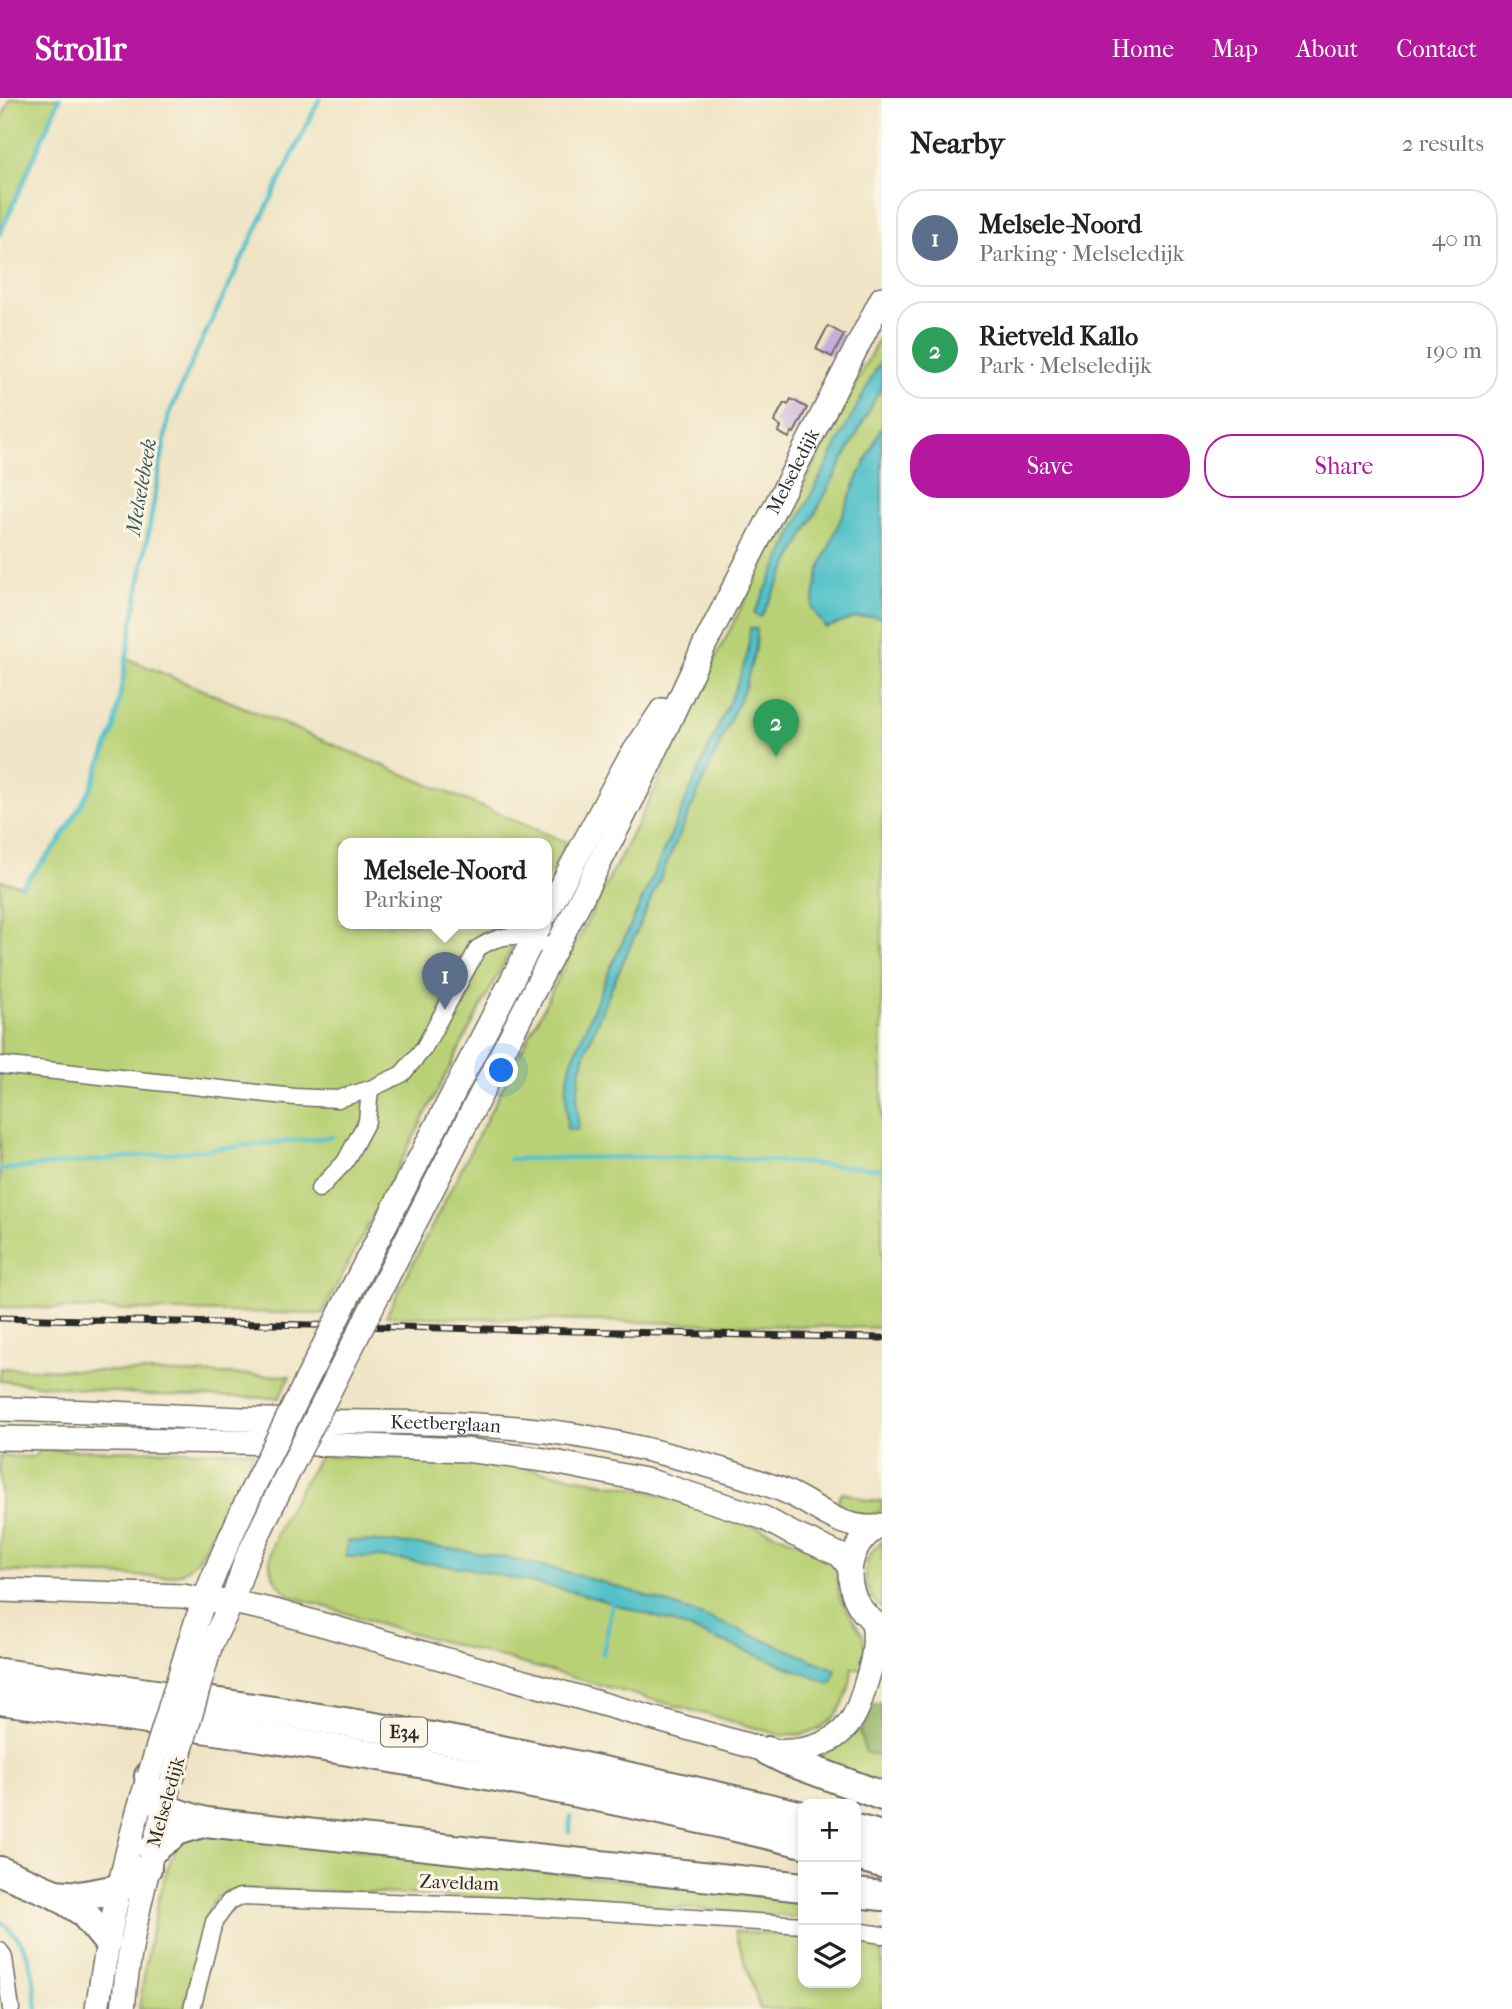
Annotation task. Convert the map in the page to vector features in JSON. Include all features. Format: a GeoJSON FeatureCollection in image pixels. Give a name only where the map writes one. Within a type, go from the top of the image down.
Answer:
{"type":"FeatureCollection","features":[{"type":"Feature","properties":{"kind":"highway","name":"E34"},"geometry":{"type":"LineString","coordinates":[[0,1673],[404,1732],[592,1768],[798,1815]]}},
{"type":"Feature","properties":{"kind":"highway","name":"E34"},"geometry":{"type":"LineString","coordinates":[[0,1700],[425,1762],[641,1805],[798,1842]]}},
{"type":"Feature","properties":{"kind":"highway"},"geometry":{"type":"LineString","coordinates":[[768,1751],[882,1796]]}},
{"type":"Feature","properties":{"kind":"highway"},"geometry":{"type":"LineString","coordinates":[[161,1778],[150,1790],[164,1808],[206,1822],[798,1886]]}},
{"type":"Feature","properties":{"kind":"highway"},"geometry":{"type":"LineString","coordinates":[[55,1894],[80,1896],[118,1889],[177,1831],[206,1822]]}},
{"type":"Feature","properties":{"kind":"highway"},"geometry":{"type":"LineString","coordinates":[[861,1830],[882,1836]]}},
{"type":"Feature","properties":{"kind":"highway"},"geometry":{"type":"LineString","coordinates":[[861,1857],[882,1863]]}},
{"type":"Feature","properties":{"kind":"highway"},"geometry":{"type":"LineString","coordinates":[[0,1871],[55,1894],[83,1912],[107,1941]]}},
{"type":"Feature","properties":{"kind":"highway"},"geometry":{"type":"LineString","coordinates":[[861,1894],[882,1896]]}},
{"type":"Feature","properties":{"kind":"main road","name":"Melseledijk"},"geometry":{"type":"LineString","coordinates":[[97,2009],[118,1889],[161,1778],[201,1643],[232,1602],[246,1560],[282,1483],[556,950],[642,780],[704,646],[882,298]]}},
{"type":"Feature","properties":{"kind":"main road","name":"Melseledijk"},"geometry":{"type":"LineString","coordinates":[[552,905],[626,764],[704,646]]}},
{"type":"Feature","properties":{"kind":"main road"},"geometry":{"type":"LineString","coordinates":[[202,1600],[228,1541],[351,1291],[537,932]]}},
{"type":"Feature","properties":{"kind":"main road","name":"Keetberglaan"},"geometry":{"type":"LineString","coordinates":[[0,1409],[184,1418],[439,1422],[544,1431],[643,1449],[734,1474],[784,1491],[843,1523],[855,1527],[879,1526]]}},
{"type":"Feature","properties":{"kind":"main road","name":"Keetberglaan"},"geometry":{"type":"LineString","coordinates":[[0,1438],[427,1448],[544,1460],[650,1481],[764,1518],[839,1555],[850,1571]]}},
{"type":"Feature","properties":{"kind":"main road"},"geometry":{"type":"LineString","coordinates":[[0,1590],[183,1595],[202,1600],[232,1602],[275,1611],[768,1751],[789,1752],[822,1744],[846,1727],[858,1707],[870,1671],[878,1625],[863,1612],[855,1600],[850,1586],[850,1571],[858,1546],[879,1526]]}},
{"type":"Feature","properties":{"kind":"main road"},"geometry":{"type":"LineString","coordinates":[[240,1579],[275,1611]]}},
{"type":"Feature","properties":{"kind":"main road"},"geometry":{"type":"LineString","coordinates":[[201,1643],[212,1614],[202,1600]]}},
{"type":"Feature","properties":{"kind":"main road","name":"Melseledijk"},"geometry":{"type":"LineString","coordinates":[[124,2009],[134,1930],[164,1808]]}},
{"type":"Feature","properties":{"kind":"street"},"geometry":{"type":"LineString","coordinates":[[0,1065],[295,1097],[338,1099],[370,1089],[402,1074],[424,1048],[478,948],[494,938],[537,932],[556,950]]}},
{"type":"Feature","properties":{"kind":"street"},"geometry":{"type":"LineString","coordinates":[[319,1189],[345,1162],[367,1121],[370,1089]]}},
{"type":"Feature","properties":{"kind":"street","name":"Zaveldam"},"geometry":{"type":"LineString","coordinates":[[192,2009],[214,1922],[229,1902],[240,1897],[509,1906],[798,1925]]}},
{"type":"Feature","properties":{"kind":"street"},"geometry":{"type":"LineString","coordinates":[[861,1932],[882,1934]]}},
{"type":"Feature","properties":{"kind":"street"},"geometry":{"type":"LineString","coordinates":[[0,1951],[4,1958],[11,2009]]}},
{"type":"Feature","properties":{"kind":"green space"},"geometry":{"type":"Polygon","coordinates":[[[11,98],[60,98],[0,234],[0,122],[11,98]]]}},
{"type":"Feature","properties":{"kind":"green space"},"geometry":{"type":"Polygon","coordinates":[[[882,332],[882,1328],[386,1316],[656,787],[718,653],[882,332]]]}},
{"type":"Feature","properties":{"kind":"green space"},"geometry":{"type":"Polygon","coordinates":[[[126,658],[566,842],[552,870],[552,838],[338,838],[338,929],[521,929],[322,1314],[0,1307],[0,880],[23,886],[58,844],[91,788],[114,729],[126,658]]]}},
{"type":"Feature","properties":{"kind":"green space"},"geometry":{"type":"Polygon","coordinates":[[[0,1368],[290,1376],[279,1398],[148,1395],[0,1381],[0,1368]]]}},
{"type":"Feature","properties":{"kind":"green space"},"geometry":{"type":"Polygon","coordinates":[[[41,1450],[255,1451],[199,1557],[182,1572],[160,1577],[0,1571],[0,1456],[34,1457],[41,1450]]]}},
{"type":"Feature","properties":{"kind":"green space"},"geometry":{"type":"Polygon","coordinates":[[[320,1456],[464,1460],[511,1465],[647,1491],[715,1511],[818,1550],[837,1568],[840,1599],[863,1635],[864,1670],[852,1668],[846,1697],[840,1709],[822,1727],[797,1735],[781,1735],[394,1628],[291,1596],[272,1574],[271,1553],[274,1539],[288,1509],[320,1456]]]}},
{"type":"Feature","properties":{"kind":"green space"},"geometry":{"type":"Polygon","coordinates":[[[842,1492],[869,1501],[882,1501],[882,1510],[868,1517],[833,1510],[842,1492]]]}},
{"type":"Feature","properties":{"kind":"green space"},"geometry":{"type":"Polygon","coordinates":[[[882,1541],[882,1609],[870,1593],[865,1575],[869,1557],[882,1541]]]}},
{"type":"Feature","properties":{"kind":"green space"},"geometry":{"type":"Polygon","coordinates":[[[882,1703],[882,1757],[866,1752],[860,1729],[866,1706],[882,1703]]]}},
{"type":"Feature","properties":{"kind":"green space"},"geometry":{"type":"Polygon","coordinates":[[[859,1720],[866,1752],[882,1757],[882,1784],[819,1761],[822,1752],[859,1720]]]}},
{"type":"Feature","properties":{"kind":"green space"},"geometry":{"type":"Polygon","coordinates":[[[216,1834],[798,1900],[798,1918],[702,1909],[476,1897],[278,1889],[228,1891],[217,1898],[209,1908],[184,2009],[139,2009],[154,1918],[168,1868],[175,1850],[184,1839],[195,1835],[216,1834]]]}},
{"type":"Feature","properties":{"kind":"green space"},"geometry":{"type":"Polygon","coordinates":[[[735,1931],[798,1937],[798,1988],[861,1988],[861,1943],[882,1945],[882,2009],[760,2009],[735,1931]]]}},
{"type":"Feature","properties":{"kind":"water"},"geometry":{"type":"Polygon","coordinates":[[[882,358],[882,386],[761,617],[754,614],[812,493],[882,358]]]}},
{"type":"Feature","properties":{"kind":"water"},"geometry":{"type":"Polygon","coordinates":[[[882,426],[882,620],[876,616],[854,618],[826,628],[812,608],[819,571],[882,426]]]}},
{"type":"Feature","properties":{"kind":"water"},"geometry":{"type":"Polygon","coordinates":[[[750,628],[757,629],[756,648],[745,687],[604,1005],[580,1072],[577,1099],[579,1128],[567,1129],[566,1088],[571,1063],[740,677],[748,652],[750,628]]]}},
{"type":"Feature","properties":{"kind":"water"},"geometry":{"type":"Polygon","coordinates":[[[347,1541],[411,1544],[474,1552],[598,1581],[718,1622],[836,1670],[831,1684],[666,1620],[578,1593],[466,1568],[378,1557],[346,1557],[347,1541]]]}},
{"type":"Feature","properties":{"kind":"building"},"geometry":{"type":"Polygon","coordinates":[[[828,326],[844,335],[832,357],[816,349],[828,326]]]}},
{"type":"Feature","properties":{"kind":"building"},"geometry":{"type":"Polygon","coordinates":[[[791,399],[807,408],[789,438],[778,432],[781,427],[774,422],[784,403],[788,405],[791,399]]]}},
{"type":"Feature","properties":{"kind":"waterway"},"geometry":{"type":"LineString","coordinates":[[0,234],[60,98]]}},
{"type":"Feature","properties":{"kind":"waterway","name":"Melselebeek"},"geometry":{"type":"LineString","coordinates":[[22,886],[58,844],[91,788],[114,729],[169,415],[196,353],[320,98]]}},
{"type":"Feature","properties":{"kind":"waterway"},"geometry":{"type":"LineString","coordinates":[[0,1170],[332,1137]]}},
{"type":"Feature","properties":{"kind":"waterway"},"geometry":{"type":"LineString","coordinates":[[509,1159],[706,1156],[882,1169]]}},
{"type":"Feature","properties":{"kind":"waterway"},"geometry":{"type":"LineString","coordinates":[[603,1654],[613,1600]]}},
{"type":"Feature","properties":{"kind":"waterway"},"geometry":{"type":"LineString","coordinates":[[569,1831],[571,1817]]}},
{"type":"Feature","properties":{"kind":"waterway"},"geometry":{"type":"LineString","coordinates":[[0,1922],[11,1930],[25,1950],[32,1972],[37,2009]]}},
{"type":"Feature","properties":{"kind":"railway"},"geometry":{"type":"LineString","coordinates":[[0,1318],[882,1338]]}},
{"type":"Feature","properties":{"kind":"place","name":"Rietveld Kallo"},"geometry":{"type":"Point","coordinates":[776,757]}},
{"type":"Feature","properties":{"kind":"place","name":"Melsele-Noord"},"geometry":{"type":"Point","coordinates":[445,1010]}}]}
